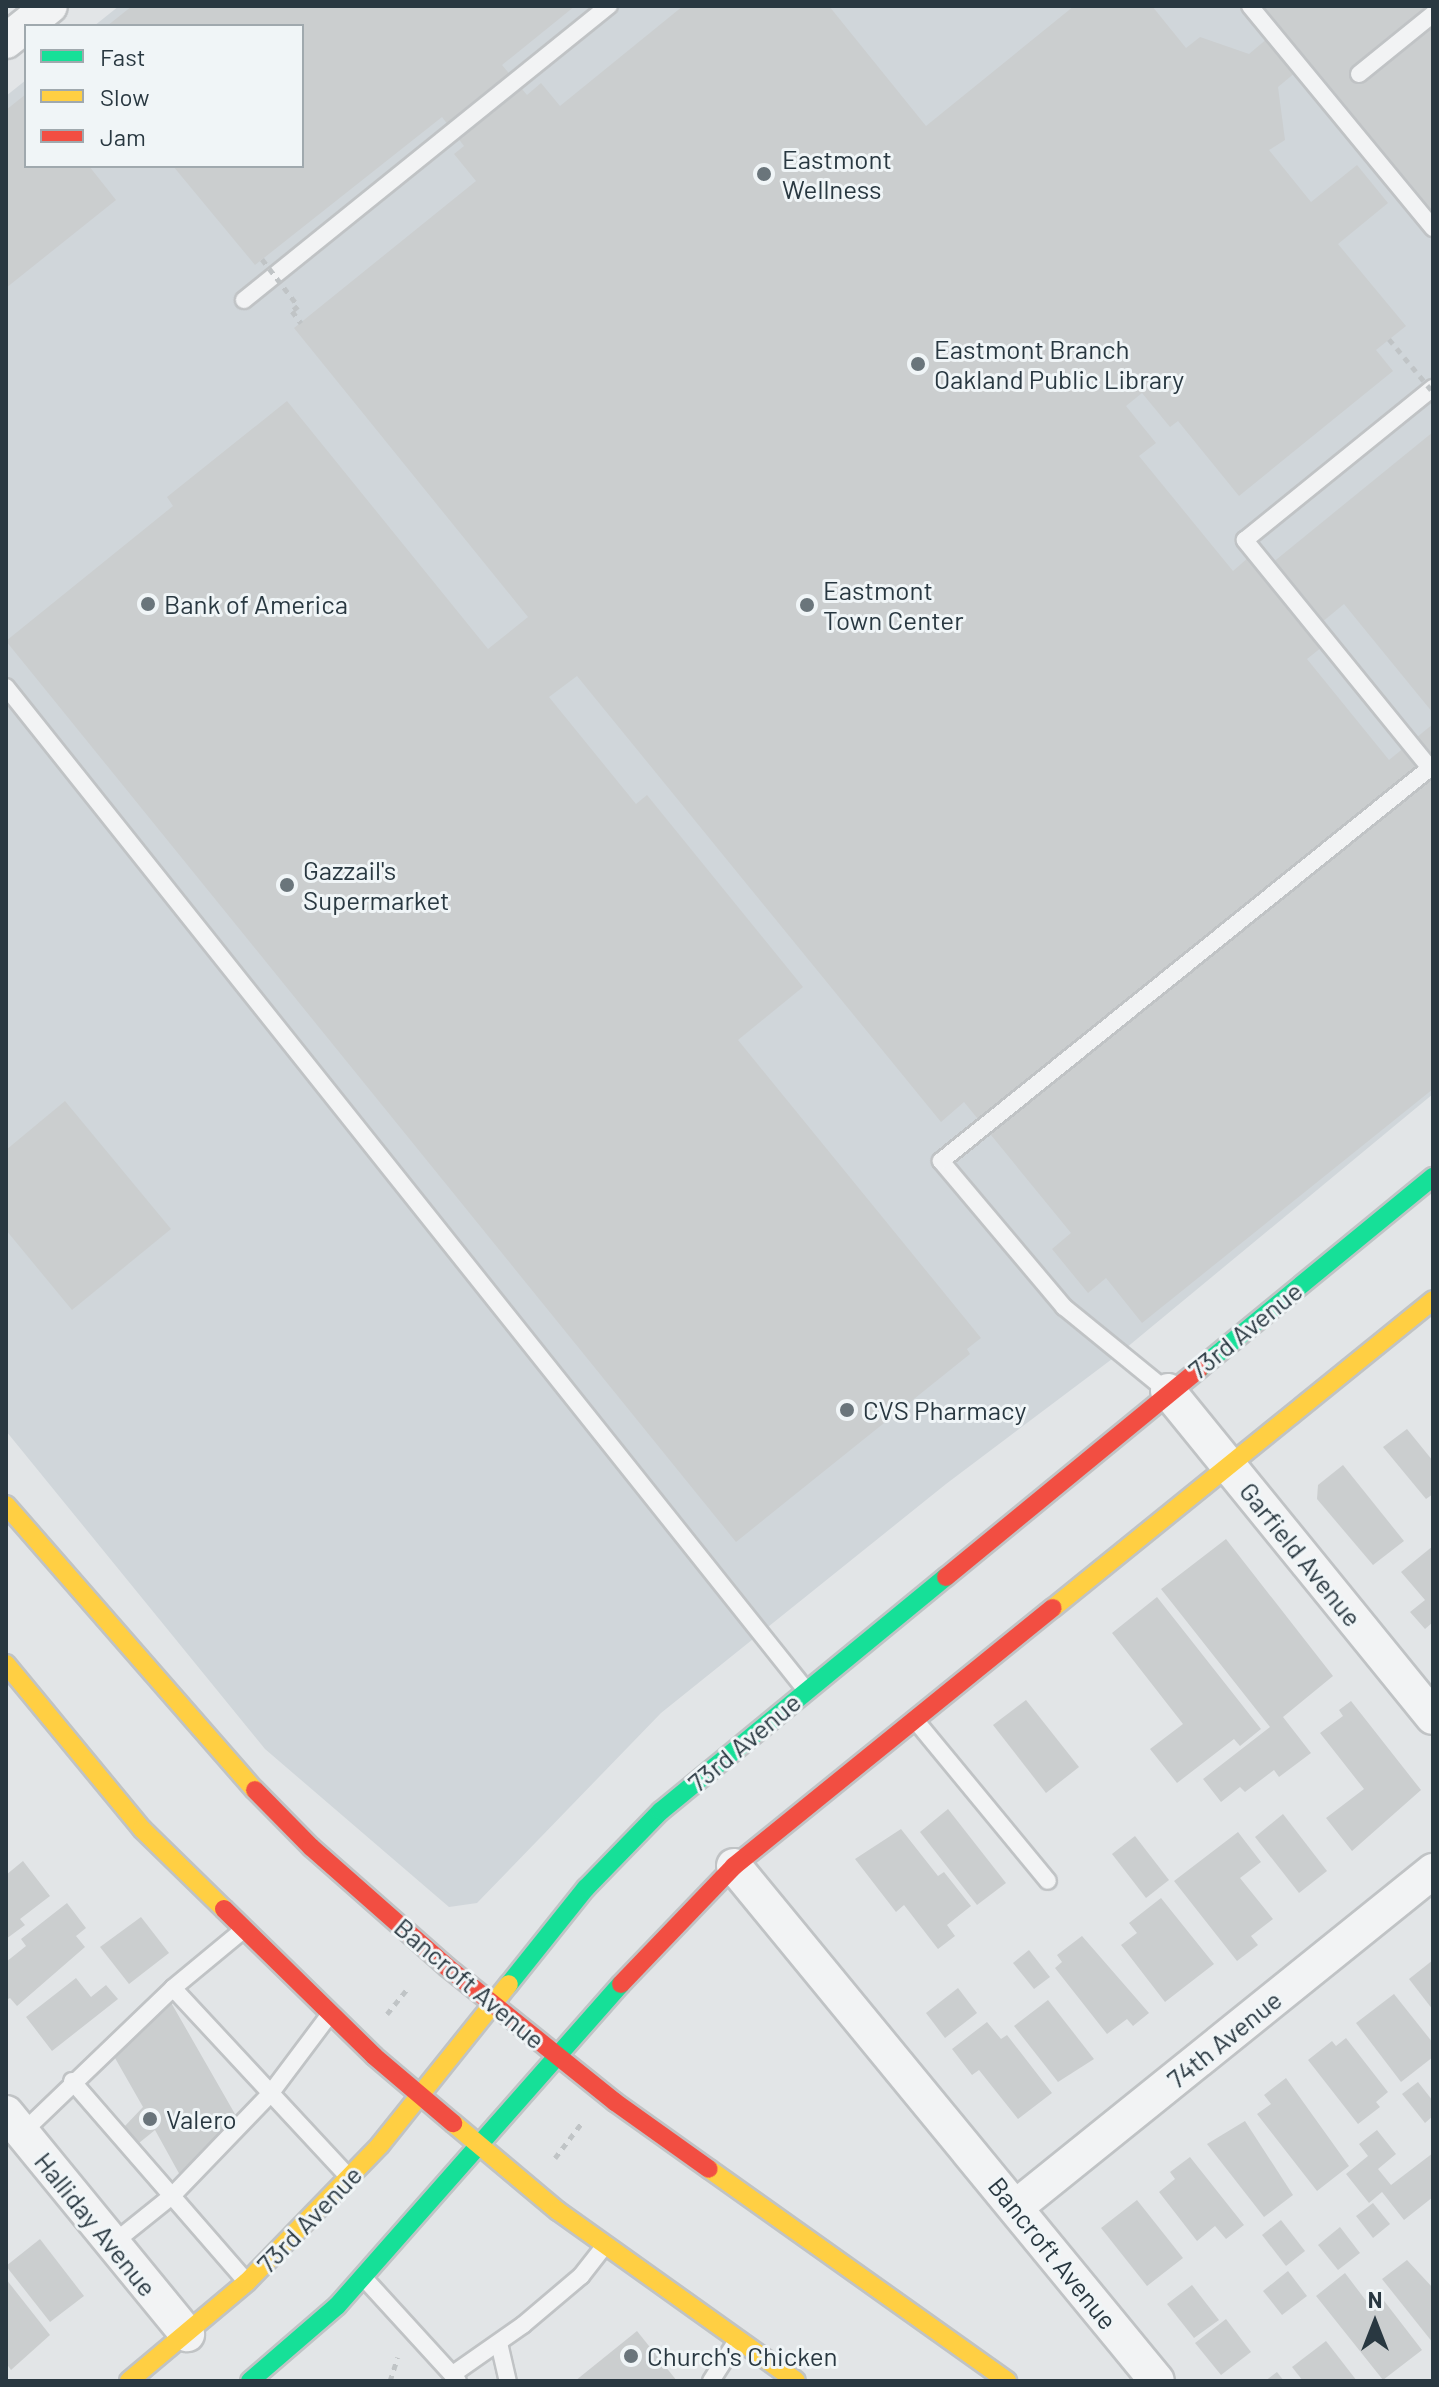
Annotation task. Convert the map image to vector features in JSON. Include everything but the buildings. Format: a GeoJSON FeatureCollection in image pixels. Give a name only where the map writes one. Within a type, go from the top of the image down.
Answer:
{"type":"FeatureCollection","features":[{"type":"Feature","properties":{"kind":"main road","name":"73rd Avenue"},"geometry":{"type":"LineString","coordinates":[[129,2381],[247,2282],[349,2177],[586,1888],[661,1811],[1168,1391],[1433,1177]]}},
{"type":"Feature","properties":{"kind":"main road"},"geometry":{"type":"LineString","coordinates":[[250,2381],[363,2277],[559,2058],[657,1943],[734,1866],[1433,1300]]}},
{"type":"Feature","properties":{"kind":"main road","name":"Bancroft Avenue"},"geometry":{"type":"LineString","coordinates":[[6,1505],[229,1763],[311,1847],[559,2058],[1007,2381]]}},
{"type":"Feature","properties":{"kind":"main road"},"geometry":{"type":"LineString","coordinates":[[6,1664],[142,1829],[419,2095],[606,2245],[796,2381]]}},
{"type":"Feature","properties":{"kind":"street"},"geometry":{"type":"LineString","coordinates":[[27,24],[50,6]]}},
{"type":"Feature","properties":{"kind":"street"},"geometry":{"type":"LineString","coordinates":[[6,41],[24,27]]}},
{"type":"Feature","properties":{"kind":"street","name":"Garfield Avenue"},"geometry":{"type":"LineString","coordinates":[[1168,1391],[1433,1717]]}},
{"type":"Feature","properties":{"kind":"street","name":"Bancroft Avenue"},"geometry":{"type":"LineString","coordinates":[[734,1866],[1157,2381]]}},
{"type":"Feature","properties":{"kind":"street","name":"74th Avenue"},"geometry":{"type":"LineString","coordinates":[[1016,2207],[1433,1871]]}},
{"type":"Feature","properties":{"kind":"street","name":"Halliday Avenue"},"geometry":{"type":"LineString","coordinates":[[14,2123],[187,2334]]}},
{"type":"Feature","properties":{"kind":"lane"},"geometry":{"type":"LineString","coordinates":[[244,300],[609,6]]}},
{"type":"Feature","properties":{"kind":"lane"},"geometry":{"type":"LineString","coordinates":[[1250,6],[1433,228]]}},
{"type":"Feature","properties":{"kind":"lane"},"geometry":{"type":"LineString","coordinates":[[1359,74],[1433,14]]}},
{"type":"Feature","properties":{"kind":"lane"},"geometry":{"type":"LineString","coordinates":[[1168,1391],[1064,1307],[941,1161],[1430,768],[1245,540],[1433,390]]}},
{"type":"Feature","properties":{"kind":"lane"},"geometry":{"type":"LineString","coordinates":[[6,687],[806,1691]]}},
{"type":"Feature","properties":{"kind":"lane"},"geometry":{"type":"LineString","coordinates":[[915,1720],[1048,1881]]}},
{"type":"Feature","properties":{"kind":"lane"},"geometry":{"type":"LineString","coordinates":[[14,2123],[72,2081],[173,1988],[244,1929]]}},
{"type":"Feature","properties":{"kind":"lane"},"geometry":{"type":"LineString","coordinates":[[173,1988],[349,2177]]}},
{"type":"Feature","properties":{"kind":"lane"},"geometry":{"type":"LineString","coordinates":[[112,2244],[172,2196],[270,2094],[294,2054],[331,2012]]}},
{"type":"Feature","properties":{"kind":"lane"},"geometry":{"type":"LineString","coordinates":[[72,2081],[247,2282]]}},
{"type":"Feature","properties":{"kind":"lane"},"geometry":{"type":"LineString","coordinates":[[363,2277],[455,2378],[581,2276],[606,2245]]}},
{"type":"Feature","properties":{"kind":"lane"},"geometry":{"type":"LineString","coordinates":[[711,2381],[738,2340]]}},
{"type":"Feature","properties":{"kind":"lane"},"geometry":{"type":"LineString","coordinates":[[499,2343],[508,2381]]}},
{"type":"Feature","properties":{"kind":"path"},"geometry":{"type":"LineString","coordinates":[[262,259],[298,306],[292,311],[301,323]]}},
{"type":"Feature","properties":{"kind":"path"},"geometry":{"type":"LineString","coordinates":[[1389,339],[1433,390]]}},
{"type":"Feature","properties":{"kind":"path"},"geometry":{"type":"LineString","coordinates":[[383,2020],[419,1974]]}},
{"type":"Feature","properties":{"kind":"path"},"geometry":{"type":"LineString","coordinates":[[551,2163],[584,2119]]}},
{"type":"Feature","properties":{"kind":"path"},"geometry":{"type":"LineString","coordinates":[[390,2381],[398,2371],[397,2349]]}},
{"type":"Feature","properties":{"kind":"shaded area","name":"Eastmont Town Center"},"geometry":{"type":"Polygon","coordinates":[[[119,6],[1433,6],[1433,1094],[1120,1353],[946,1484],[661,1713],[477,1903],[449,1907],[265,1749],[6,1431],[6,96],[24,82],[24,168],[304,168],[304,24],[96,24],[119,6]]]}},
{"type":"Feature","properties":{"kind":"traffic: fast"},"geometry":{"type":"LineString","coordinates":[[1199,1369],[1433,1177]]}},
{"type":"Feature","properties":{"kind":"traffic: fast"},"geometry":{"type":"LineString","coordinates":[[509,1984],[586,1888],[661,1811],[946,1577]]}},
{"type":"Feature","properties":{"kind":"traffic: fast"},"geometry":{"type":"LineString","coordinates":[[250,2381],[337,2306],[621,1984]]}},
{"type":"Feature","properties":{"kind":"traffic: slow"},"geometry":{"type":"LineString","coordinates":[[1053,1608],[1433,1300]]}},
{"type":"Feature","properties":{"kind":"traffic: slow"},"geometry":{"type":"LineString","coordinates":[[6,1505],[255,1790]]}},
{"type":"Feature","properties":{"kind":"traffic: slow"},"geometry":{"type":"LineString","coordinates":[[6,1664],[142,1829],[224,1909]]}},
{"type":"Feature","properties":{"kind":"traffic: slow"},"geometry":{"type":"LineString","coordinates":[[129,2381],[247,2282],[380,2145],[509,1984]]}},
{"type":"Feature","properties":{"kind":"traffic: slow"},"geometry":{"type":"LineString","coordinates":[[453,2123],[558,2211],[796,2381]]}},
{"type":"Feature","properties":{"kind":"traffic: slow"},"geometry":{"type":"LineString","coordinates":[[709,2169],[1007,2381]]}},
{"type":"Feature","properties":{"kind":"traffic: jam"},"geometry":{"type":"LineString","coordinates":[[946,1577],[1199,1369]]}},
{"type":"Feature","properties":{"kind":"traffic: jam"},"geometry":{"type":"LineString","coordinates":[[621,1984],[734,1866],[1053,1608]]}},
{"type":"Feature","properties":{"kind":"traffic: jam"},"geometry":{"type":"LineString","coordinates":[[255,1790],[311,1847],[447,1967],[615,2102],[709,2169]]}},
{"type":"Feature","properties":{"kind":"traffic: jam"},"geometry":{"type":"LineString","coordinates":[[224,1909],[374,2056],[453,2123]]}},
{"type":"Feature","properties":{"kind":"place","name":"Eastmont Wellness"},"geometry":{"type":"Point","coordinates":[764,174]}},
{"type":"Feature","properties":{"kind":"place","name":"Eastmont Branch Oakland Public Library"},"geometry":{"type":"Point","coordinates":[918,364]}},
{"type":"Feature","properties":{"kind":"place","name":"Bank of America"},"geometry":{"type":"Point","coordinates":[148,604]}},
{"type":"Feature","properties":{"kind":"place","name":"Eastmont Town Center"},"geometry":{"type":"Point","coordinates":[807,605]}},
{"type":"Feature","properties":{"kind":"place","name":"Gazzail's Supermarket"},"geometry":{"type":"Point","coordinates":[287,885]}},
{"type":"Feature","properties":{"kind":"place","name":"CVS Pharmacy"},"geometry":{"type":"Point","coordinates":[847,1410]}},
{"type":"Feature","properties":{"kind":"place","name":"Valero"},"geometry":{"type":"Point","coordinates":[150,2119]}},
{"type":"Feature","properties":{"kind":"place","name":"Church's Chicken"},"geometry":{"type":"Point","coordinates":[631,2356]}}]}
